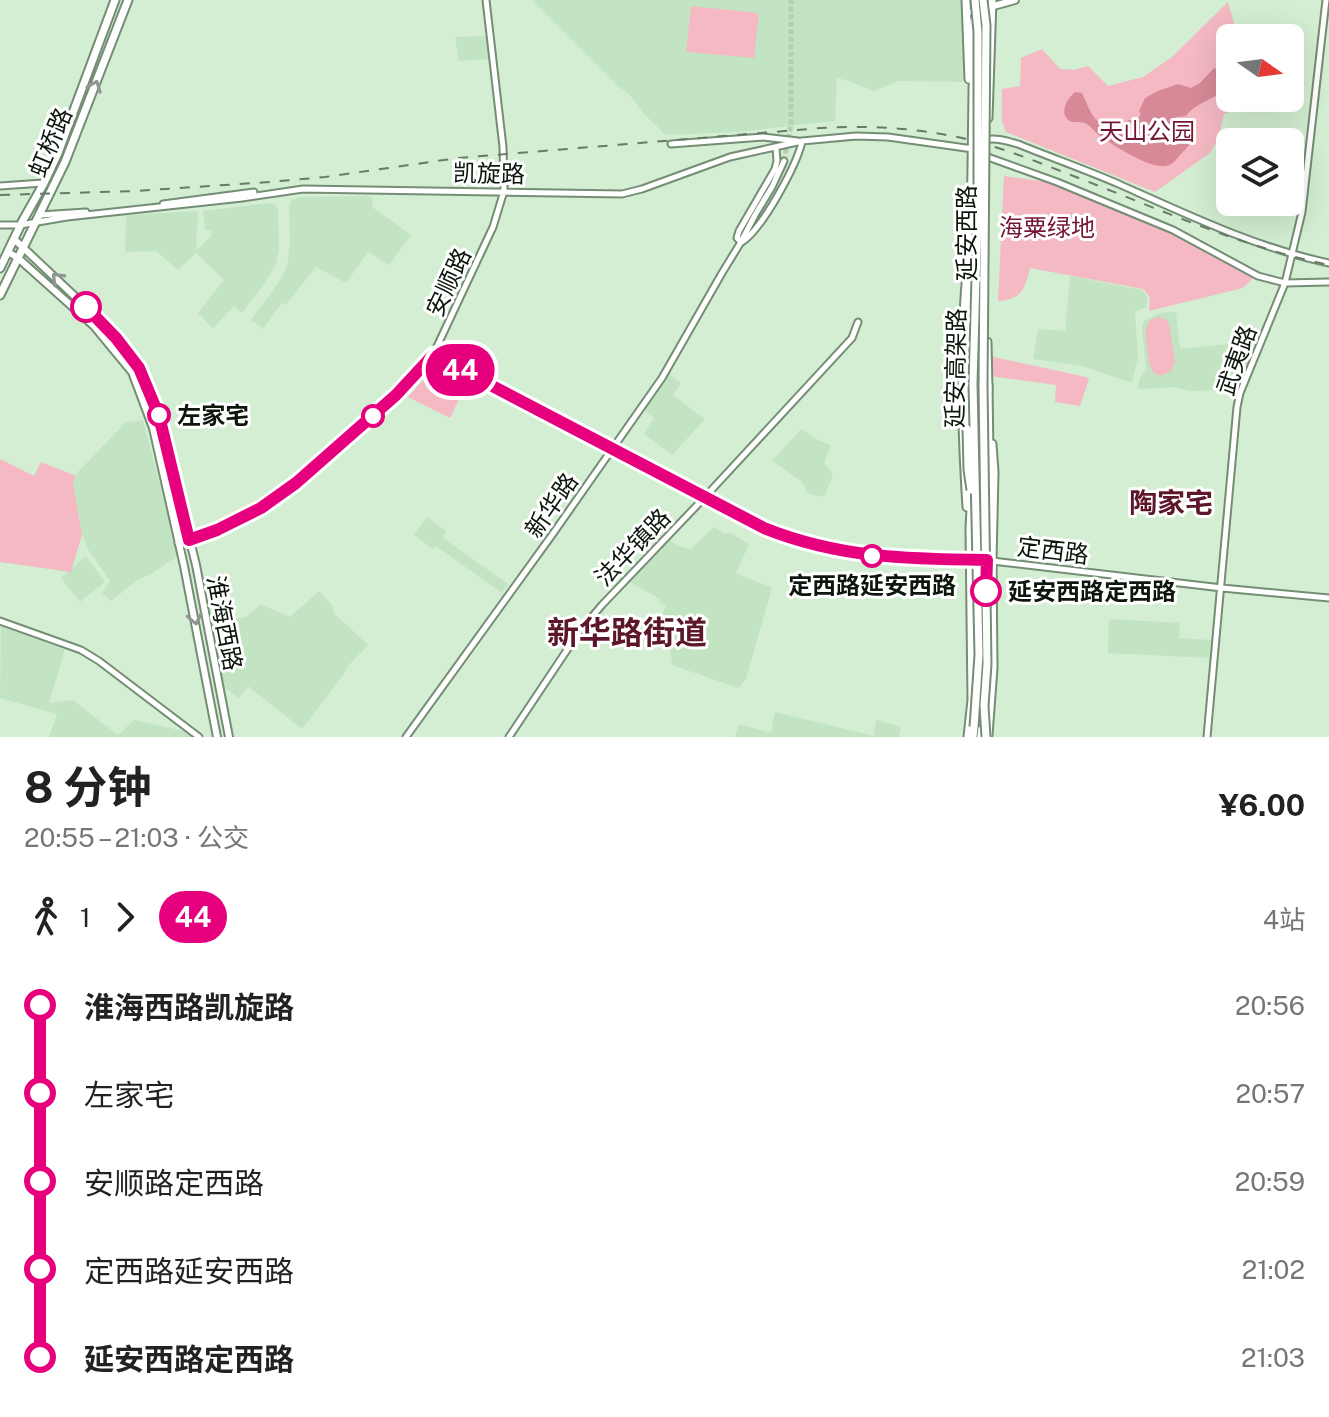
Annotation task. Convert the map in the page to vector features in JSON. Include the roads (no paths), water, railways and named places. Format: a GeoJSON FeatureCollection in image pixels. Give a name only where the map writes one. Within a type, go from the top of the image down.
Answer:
{"type":"FeatureCollection","features":[{"type":"Feature","properties":{"kind":"main road","name":"虹桥路"},"geometry":{"type":"LineString","coordinates":[[0,268],[58,153],[115,0]]}},
{"type":"Feature","properties":{"kind":"main road","name":"虹桥路"},"geometry":{"type":"LineString","coordinates":[[0,295],[71,147],[128,0]]}},
{"type":"Feature","properties":{"kind":"main road","name":"延安西路"},"geometry":{"type":"LineString","coordinates":[[966,0],[973,6],[970,210],[974,424],[970,529],[973,689],[970,737]]}},
{"type":"Feature","properties":{"kind":"main road"},"geometry":{"type":"LineString","coordinates":[[973,6],[1015,0]]}},
{"type":"Feature","properties":{"kind":"main road","name":"延安西路"},"geometry":{"type":"LineString","coordinates":[[984,737],[989,561],[985,210],[989,113],[987,2]]}},
{"type":"Feature","properties":{"kind":"main road","name":"延安高架路"},"geometry":{"type":"LineString","coordinates":[[984,737],[987,664],[983,370],[987,2]]}},
{"type":"Feature","properties":{"kind":"main road","name":"延安高架路"},"geometry":{"type":"LineString","coordinates":[[970,737],[979,655],[973,384],[978,206],[978,32],[973,6]]}},
{"type":"Feature","properties":{"kind":"main road"},"geometry":{"type":"LineString","coordinates":[[970,210],[985,210]]}},
{"type":"Feature","properties":{"kind":"main road"},"geometry":{"type":"LineString","coordinates":[[971,234],[968,470],[975,510]]}},
{"type":"Feature","properties":{"kind":"main road","name":"淮海西路"},"geometry":{"type":"LineString","coordinates":[[14,239],[116,338],[139,368],[159,416],[196,565],[229,737]]}},
{"type":"Feature","properties":{"kind":"main road","name":"淮海西路"},"geometry":{"type":"LineString","coordinates":[[8,252],[94,326],[132,372],[153,428],[217,737]]}},
{"type":"Feature","properties":{"kind":"main road"},"geometry":{"type":"LineString","coordinates":[[985,596],[989,554],[988,385]]}},
{"type":"Feature","properties":{"kind":"main road"},"geometry":{"type":"LineString","coordinates":[[984,737],[993,668],[989,561]]}},
{"type":"Feature","properties":{"kind":"main road"},"geometry":{"type":"LineString","coordinates":[[986,652],[993,632]]}},
{"type":"Feature","properties":{"kind":"street","name":"安顺路"},"geometry":{"type":"LineString","coordinates":[[178,543],[217,530],[253,512],[296,483],[396,395],[433,355],[493,227],[504,191],[503,147],[486,0]]}},
{"type":"Feature","properties":{"kind":"street","name":"武夷路"},"geometry":{"type":"LineString","coordinates":[[1207,737],[1239,398],[1285,283],[1302,212],[1326,0]]}},
{"type":"Feature","properties":{"kind":"street","name":"凯旋路"},"geometry":{"type":"LineString","coordinates":[[0,225],[20,225],[38,218],[303,189],[622,194],[747,152],[802,141],[856,136],[888,137],[972,148],[987,157],[1173,230],[1258,276],[1285,283],[1329,282]]}},
{"type":"Feature","properties":{"kind":"street"},"geometry":{"type":"LineString","coordinates":[[671,144],[763,137],[802,141],[788,177],[754,233],[741,242],[737,238],[739,231],[777,165],[776,148]]}},
{"type":"Feature","properties":{"kind":"street"},"geometry":{"type":"LineString","coordinates":[[972,148],[988,139],[1018,144],[1208,223],[1291,254],[1329,263]]}},
{"type":"Feature","properties":{"kind":"street","name":"新华路"},"geometry":{"type":"LineString","coordinates":[[406,737],[662,378],[784,161]]}},
{"type":"Feature","properties":{"kind":"street"},"geometry":{"type":"LineString","coordinates":[[0,186],[44,183]]}},
{"type":"Feature","properties":{"kind":"street","name":"凯旋路"},"geometry":{"type":"LineString","coordinates":[[38,218],[254,192]]}},
{"type":"Feature","properties":{"kind":"street","name":"法华镇路"},"geometry":{"type":"LineString","coordinates":[[509,737],[590,618],[852,338],[858,322]]}},
{"type":"Feature","properties":{"kind":"street","name":"定西路"},"geometry":{"type":"LineString","coordinates":[[433,355],[764,528],[820,546],[885,557],[989,561],[1329,598]]}},
{"type":"Feature","properties":{"kind":"street"},"geometry":{"type":"LineString","coordinates":[[0,621],[81,650],[199,737]]}},
{"type":"Feature","properties":{"kind":"tunnel"},"geometry":{"type":"LineString","coordinates":[[784,161],[791,125],[791,0]]}},
{"type":"Feature","properties":{"kind":"railway"},"geometry":{"type":"LineString","coordinates":[[0,195],[135,191],[269,182],[458,158],[821,128],[876,127],[930,132],[994,147],[1233,238],[1329,265]]}},
{"type":"Feature","properties":{"kind":"place","name":"左家宅"},"geometry":{"type":"Point","coordinates":[159,415]}},
{"type":"Feature","properties":{"kind":"place","name":"定西路延安西路"},"geometry":{"type":"Point","coordinates":[872,556]}},
{"type":"Feature","properties":{"kind":"place","name":"延安西路定西路"},"geometry":{"type":"Point","coordinates":[986,591]}},
{"type":"Feature","properties":{"kind":"district","name":"陶家宅"},"geometry":{"type":"Point","coordinates":[1171,502]}},
{"type":"Feature","properties":{"kind":"district","name":"新华路街道"},"geometry":{"type":"Point","coordinates":[627,632]}},
{"type":"Feature","properties":{"kind":"park label","name":"天山公园"},"geometry":{"type":"Point","coordinates":[1147,131]}},
{"type":"Feature","properties":{"kind":"park label","name":"海粟绿地"},"geometry":{"type":"Point","coordinates":[1047,227]}}]}
